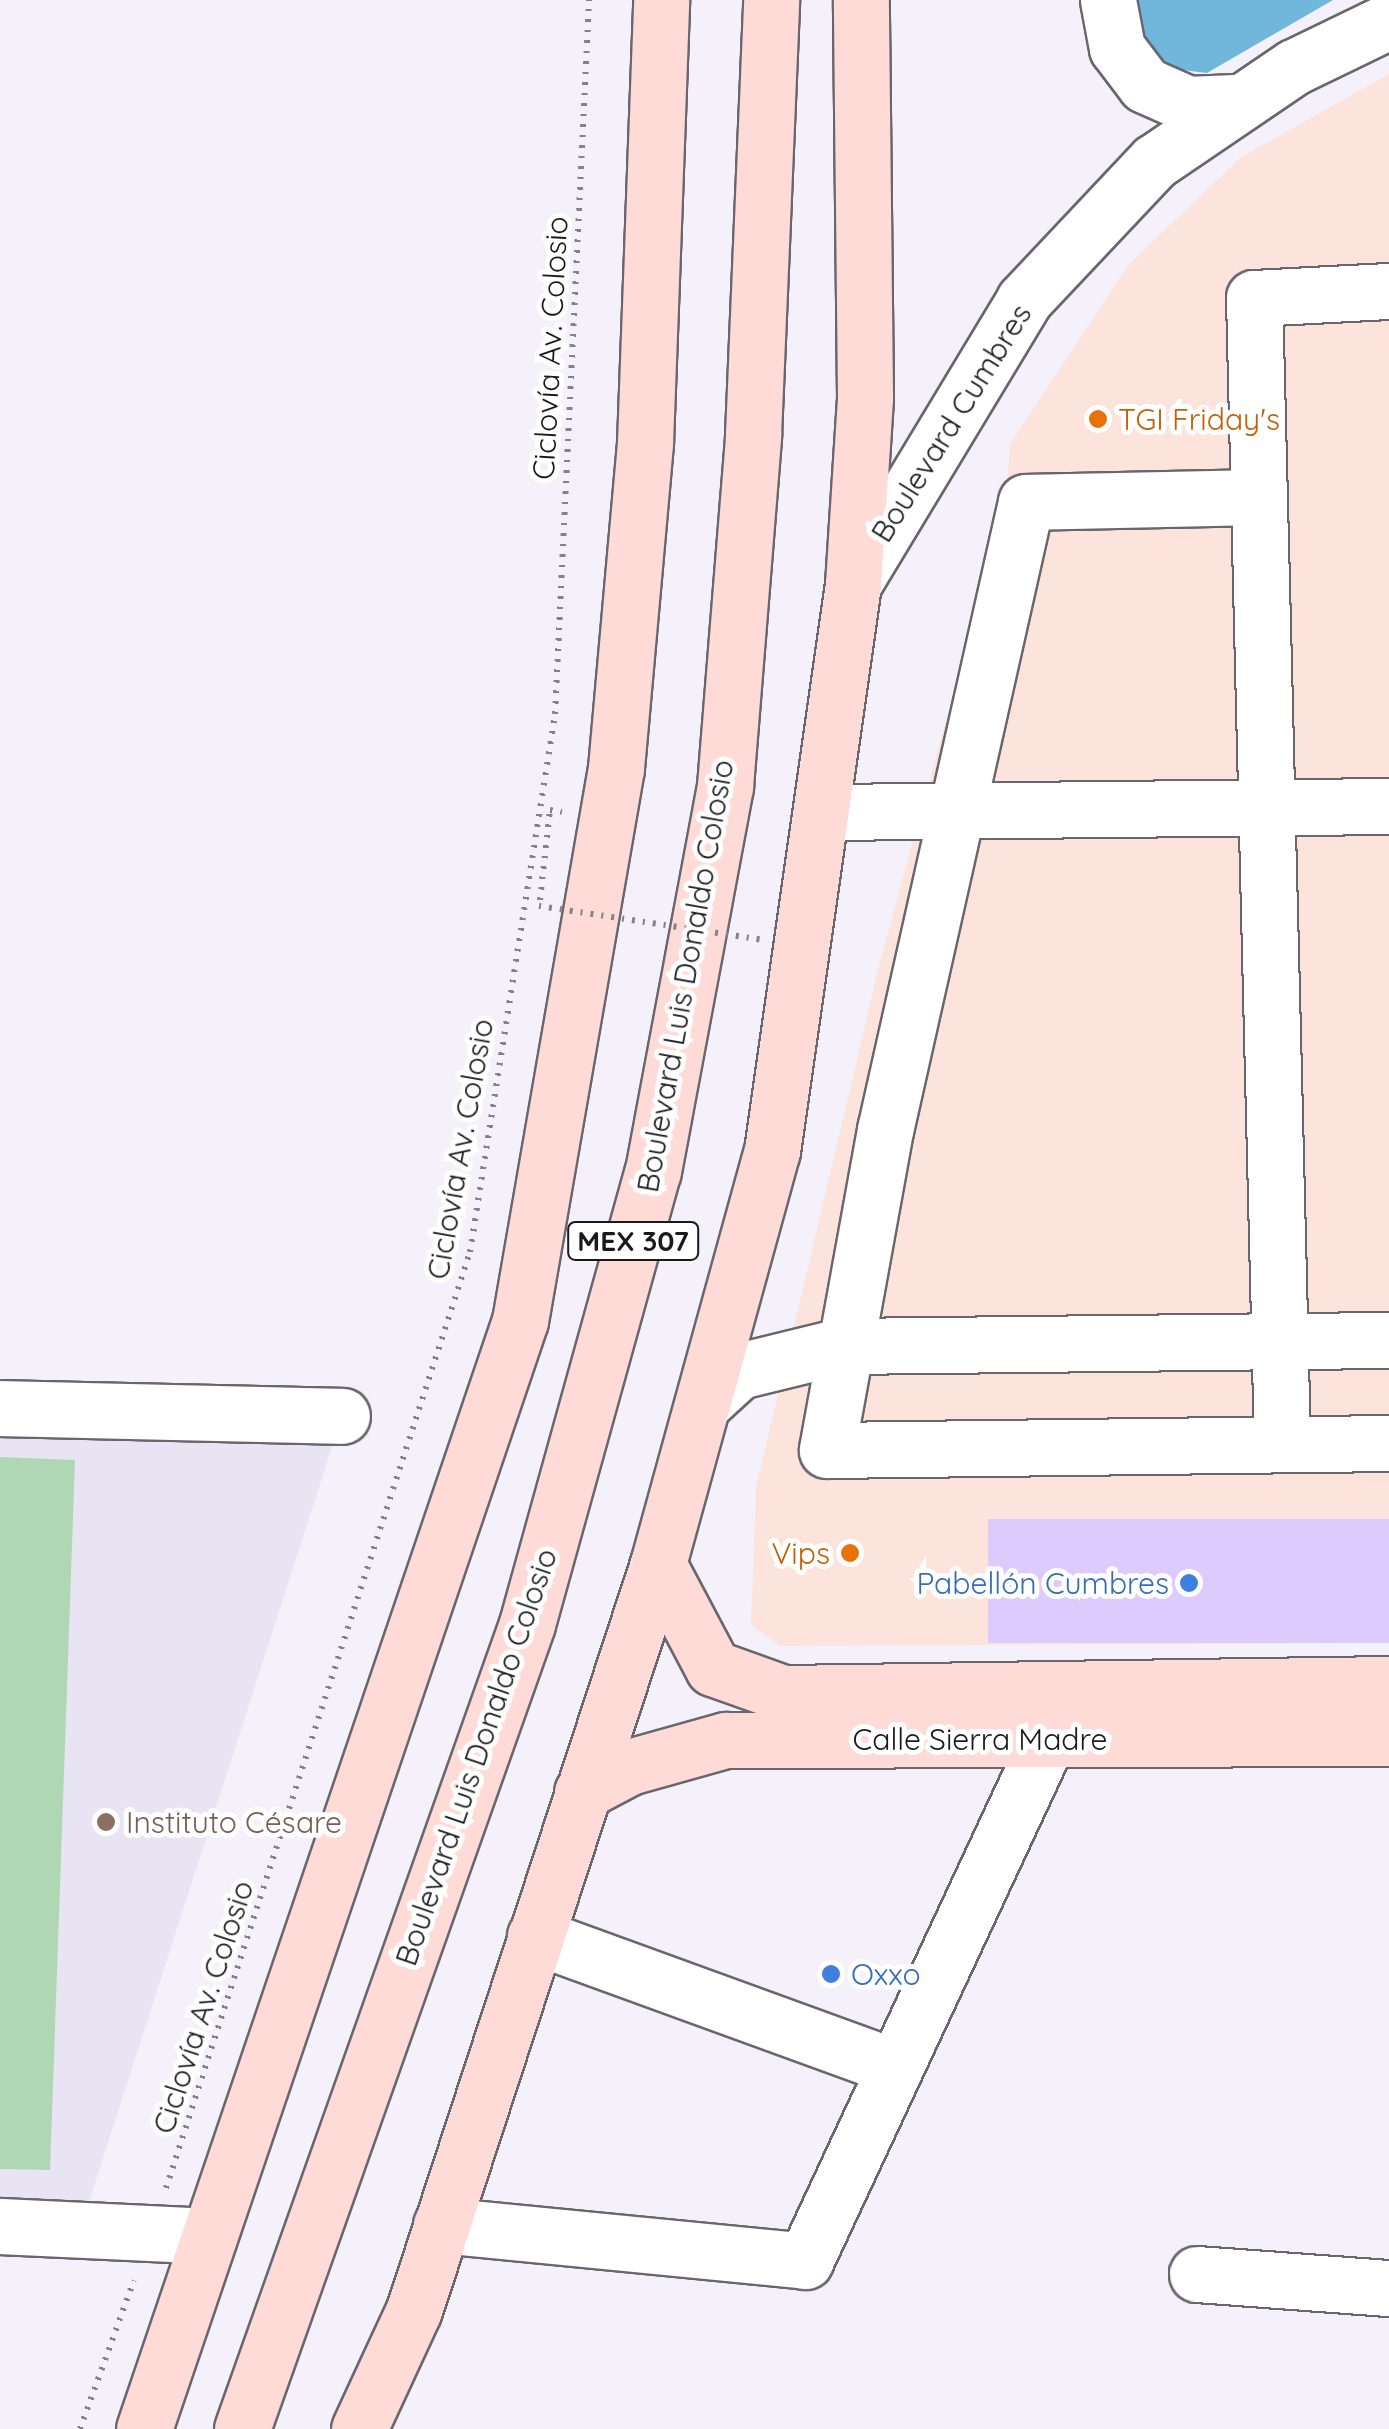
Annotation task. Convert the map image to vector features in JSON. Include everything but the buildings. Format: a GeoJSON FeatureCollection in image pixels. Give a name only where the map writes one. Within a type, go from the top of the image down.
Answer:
{"type":"FeatureCollection","features":[{"type":"Feature","properties":{"kind":"main road","name":"MEX 307"},"geometry":{"type":"LineString","coordinates":[[144,2429],[520,1321],[616,768],[645,443],[661,0]]}},
{"type":"Feature","properties":{"kind":"main road","name":"Boulevard Luis Donaldo Colosio"},"geometry":{"type":"LineString","coordinates":[[242,2429],[527,1624],[653,1170],[724,786],[753,435],[771,0]]}},
{"type":"Feature","properties":{"kind":"main road"},"geometry":{"type":"LineString","coordinates":[[359,2429],[442,2225],[658,1564],[772,1151],[828,812],[853,584],[866,397],[861,0]]}},
{"type":"Feature","properties":{"kind":"main road","name":"Calle Sierra Madre"},"geometry":{"type":"LineString","coordinates":[[658,1564],[712,1668],[783,1717],[1048,1739],[1389,1738]]}},
{"type":"Feature","properties":{"kind":"main road","name":"Calle Sierra Madre"},"geometry":{"type":"LineString","coordinates":[[582,1792],[629,1768],[726,1740],[783,1717],[1389,1684]]}},
{"type":"Feature","properties":{"kind":"street"},"geometry":{"type":"LineString","coordinates":[[1108,0],[1116,48],[1145,85],[1188,104],[1235,102]]}},
{"type":"Feature","properties":{"kind":"street","name":"Boulevard Cumbres"},"geometry":{"type":"LineString","coordinates":[[853,584],[1024,300],[1154,162],[1235,102],[1294,67],[1389,21]]}},
{"type":"Feature","properties":{"kind":"street"},"geometry":{"type":"LineString","coordinates":[[1294,67],[1389,59]]}},
{"type":"Feature","properties":{"kind":"street"},"geometry":{"type":"LineString","coordinates":[[1282,1443],[1254,298],[1389,291]]}},
{"type":"Feature","properties":{"kind":"street"},"geometry":{"type":"LineString","coordinates":[[1257,497],[1026,502],[953,809],[841,1346],[827,1450],[1389,1443]]}},
{"type":"Feature","properties":{"kind":"street"},"geometry":{"type":"LineString","coordinates":[[828,812],[1389,806]]}},
{"type":"Feature","properties":{"kind":"street"},"geometry":{"type":"LineString","coordinates":[[704,1403],[739,1372],[841,1346],[1389,1340]]}},
{"type":"Feature","properties":{"kind":"street"},"geometry":{"type":"LineString","coordinates":[[0,1408],[342,1416]]}},
{"type":"Feature","properties":{"kind":"street"},"geometry":{"type":"LineString","coordinates":[[442,2225],[805,2260],[1048,1739]]}},
{"type":"Feature","properties":{"kind":"street"},"geometry":{"type":"LineString","coordinates":[[535,1936],[895,2068]]}},
{"type":"Feature","properties":{"kind":"street"},"geometry":{"type":"LineString","coordinates":[[0,2226],[208,2236]]}},
{"type":"Feature","properties":{"kind":"street"},"geometry":{"type":"LineString","coordinates":[[1197,2274],[1389,2288]]}},
{"type":"Feature","properties":{"kind":"path","name":"Ciclovía Av. Colosio"},"geometry":{"type":"LineString","coordinates":[[80,2429],[150,2234],[470,1252],[555,714],[589,0]]}},
{"type":"Feature","properties":{"kind":"path"},"geometry":{"type":"LineString","coordinates":[[550,810],[539,906],[765,940]]}},
{"type":"Feature","properties":{"kind":"shaded area","name":"Pabellón Cumbres"},"geometry":{"type":"Polygon","coordinates":[[[1389,74],[1389,1643],[780,1646],[751,1625],[756,1487],[880,962],[1006,501],[1010,444],[1129,264],[1240,158],[1389,74]]]}},
{"type":"Feature","properties":{"kind":"shaded area","name":"Instituto Césare"},"geometry":{"type":"Polygon","coordinates":[[[0,1383],[342,1416],[80,2230],[0,2229],[0,1383]]]}},
{"type":"Feature","properties":{"kind":"green space"},"geometry":{"type":"Polygon","coordinates":[[[0,1457],[75,1460],[50,2170],[0,2169],[0,1457]]]}},
{"type":"Feature","properties":{"kind":"water"},"geometry":{"type":"Polygon","coordinates":[[[1138,0],[1333,0],[1207,73],[1166,68],[1138,33],[1138,0]]]}},
{"type":"Feature","properties":{"kind":"place","name":"TGI Friday's"},"geometry":{"type":"Point","coordinates":[1098,419]}},
{"type":"Feature","properties":{"kind":"place","name":"Vips"},"geometry":{"type":"Point","coordinates":[850,1553]}},
{"type":"Feature","properties":{"kind":"place","name":"Pabellón Cumbres"},"geometry":{"type":"Point","coordinates":[1189,1583]}},
{"type":"Feature","properties":{"kind":"place","name":"Instituto Césare"},"geometry":{"type":"Point","coordinates":[106,1822]}},
{"type":"Feature","properties":{"kind":"place","name":"Oxxo"},"geometry":{"type":"Point","coordinates":[831,1974]}}]}
